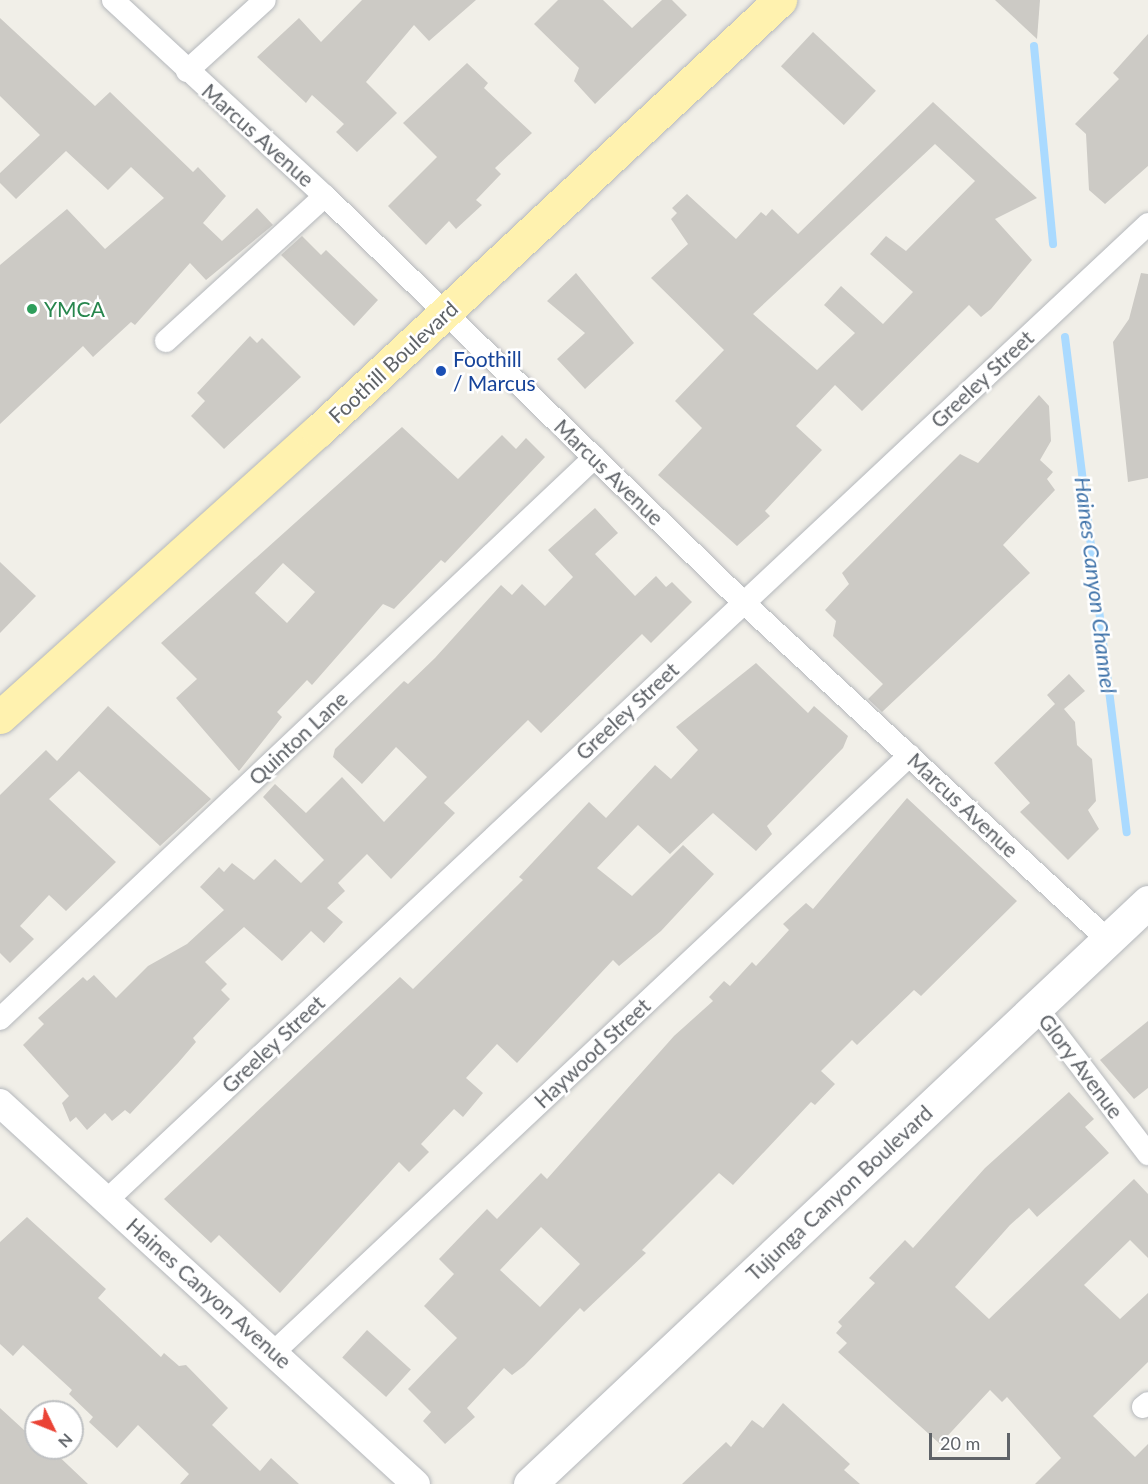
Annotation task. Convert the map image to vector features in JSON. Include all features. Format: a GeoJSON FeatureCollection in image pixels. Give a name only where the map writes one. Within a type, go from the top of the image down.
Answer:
{"type":"FeatureCollection","features":[{"type":"Feature","properties":{"kind":"main road","name":"Foothill Boulevard"},"geometry":{"type":"LineString","coordinates":[[0,717],[444,314],[780,0]]}},
{"type":"Feature","properties":{"kind":"main road","name":"Tujunga Canyon Boulevard"},"geometry":{"type":"LineString","coordinates":[[530,1484],[1148,902]]}},
{"type":"Feature","properties":{"kind":"street","name":"Marcus Avenue"},"geometry":{"type":"LineString","coordinates":[[113,0],[187,71],[325,196],[743,602],[1108,940]]}},
{"type":"Feature","properties":{"kind":"street"},"geometry":{"type":"LineString","coordinates":[[187,71],[265,0]]}},
{"type":"Feature","properties":{"kind":"street"},"geometry":{"type":"LineString","coordinates":[[166,341],[325,196]]}},
{"type":"Feature","properties":{"kind":"street","name":"Greeley Street"},"geometry":{"type":"LineString","coordinates":[[107,1200],[1148,224]]}},
{"type":"Feature","properties":{"kind":"street","name":"Quinton Lane"},"geometry":{"type":"LineString","coordinates":[[0,1019],[595,457]]}},
{"type":"Feature","properties":{"kind":"street","name":"Haywood Street"},"geometry":{"type":"LineString","coordinates":[[274,1352],[910,755]]}},
{"type":"Feature","properties":{"kind":"street","name":"Glory Avenue"},"geometry":{"type":"LineString","coordinates":[[1036,1007],[1148,1154]]}},
{"type":"Feature","properties":{"kind":"street","name":"Haines Canyon Avenue"},"geometry":{"type":"LineString","coordinates":[[0,1103],[416,1484]]}},
{"type":"Feature","properties":{"kind":"building"},"geometry":{"type":"Polygon","coordinates":[[[362,0],[476,0],[429,41],[414,25],[366,82],[397,113],[357,152],[336,132],[344,124],[312,95],[306,103],[257,57],[299,18],[321,42],[362,0]]]}},
{"type":"Feature","properties":{"kind":"building"},"geometry":{"type":"Polygon","coordinates":[[[558,0],[603,0],[632,28],[662,0],[672,0],[687,15],[595,104],[574,81],[579,68],[534,24],[558,0]]]}},
{"type":"Feature","properties":{"kind":"building"},"geometry":{"type":"Polygon","coordinates":[[[995,0],[1040,0],[1037,39],[995,0]]]}},
{"type":"Feature","properties":{"kind":"building"},"geometry":{"type":"Polygon","coordinates":[[[0,18],[95,106],[110,92],[193,172],[198,167],[226,196],[203,223],[222,241],[257,208],[273,225],[206,280],[190,263],[135,325],[131,322],[93,357],[83,346],[0,424],[0,265],[67,209],[105,249],[164,198],[131,167],[108,190],[66,151],[16,199],[0,183],[0,173],[40,135],[0,96],[0,18]]]}},
{"type":"Feature","properties":{"kind":"building"},"geometry":{"type":"Polygon","coordinates":[[[813,32],[876,91],[844,125],[781,66],[813,32]]]}},
{"type":"Feature","properties":{"kind":"building"},"geometry":{"type":"Polygon","coordinates":[[[1148,34],[1148,166],[1105,204],[1089,190],[1086,134],[1075,124],[1119,79],[1113,73],[1148,34]]]}},
{"type":"Feature","properties":{"kind":"building"},"geometry":{"type":"Polygon","coordinates":[[[467,63],[488,83],[484,88],[532,133],[495,168],[501,174],[476,200],[482,205],[456,229],[449,221],[426,245],[388,206],[437,157],[403,123],[467,63]]]}},
{"type":"Feature","properties":{"kind":"building"},"geometry":{"type":"Polygon","coordinates":[[[933,102],[1037,198],[995,219],[1032,260],[991,309],[981,317],[969,305],[862,411],[835,385],[796,426],[822,450],[765,511],[770,516],[737,546],[658,475],[702,428],[675,401],[724,350],[651,278],[688,244],[671,219],[677,213],[672,208],[687,194],[736,239],[761,212],[766,216],[772,209],[798,234],[933,102]],[[935,144],[753,314],[817,370],[855,333],[824,305],[841,286],[883,324],[913,292],[870,254],[886,236],[906,251],[975,181],[935,144]]]}},
{"type":"Feature","properties":{"kind":"building"},"geometry":{"type":"Polygon","coordinates":[[[302,236],[321,255],[326,250],[378,300],[354,326],[281,255],[302,236]]]}},
{"type":"Feature","properties":{"kind":"building"},"geometry":{"type":"Polygon","coordinates":[[[576,273],[634,343],[585,389],[557,359],[585,333],[547,301],[576,273]]]}},
{"type":"Feature","properties":{"kind":"building"},"geometry":{"type":"Polygon","coordinates":[[[1141,273],[1148,274],[1148,478],[1128,482],[1113,342],[1129,319],[1141,273]]]}},
{"type":"Feature","properties":{"kind":"building"},"geometry":{"type":"Polygon","coordinates":[[[250,336],[257,343],[262,338],[301,377],[224,449],[191,416],[205,401],[197,393],[250,336]]]}},
{"type":"Feature","properties":{"kind":"building"},"geometry":{"type":"Polygon","coordinates":[[[1039,395],[1049,406],[1051,441],[1040,460],[1053,472],[1047,479],[1055,490],[1003,545],[1030,573],[882,712],[868,699],[883,684],[833,636],[836,621],[825,610],[849,584],[842,573],[960,454],[978,463],[1039,395]]]}},
{"type":"Feature","properties":{"kind":"building"},"geometry":{"type":"Polygon","coordinates":[[[402,427],[458,479],[502,435],[516,449],[526,438],[545,457],[445,563],[441,560],[394,609],[383,604],[312,685],[307,680],[277,712],[282,717],[239,771],[176,698],[197,679],[161,643],[402,427]],[[283,563],[255,593],[287,623],[315,592],[283,563]]]}},
{"type":"Feature","properties":{"kind":"building"},"geometry":{"type":"Polygon","coordinates":[[[595,508],[618,533],[595,554],[635,596],[656,576],[666,587],[672,582],[692,602],[651,643],[642,634],[541,733],[528,720],[444,803],[455,813],[391,879],[367,854],[338,883],[345,891],[327,908],[343,922],[324,943],[311,931],[282,961],[244,927],[205,962],[227,984],[221,990],[230,999],[193,1038],[196,1042],[178,1063],[130,1114],[125,1110],[112,1121],[105,1113],[87,1130],[76,1117],[70,1122],[62,1103],[69,1096],[23,1045],[44,1024],[38,1018],[83,977],[87,981],[94,975],[116,998],[148,966],[187,944],[224,910],[200,887],[219,867],[224,872],[232,863],[254,880],[275,859],[301,883],[324,860],[263,797],[275,784],[306,813],[342,777],[384,822],[427,777],[396,747],[362,784],[333,757],[335,749],[404,681],[408,684],[435,658],[501,585],[512,595],[522,584],[545,606],[573,577],[548,550],[595,508]]]}},
{"type":"Feature","properties":{"kind":"building"},"geometry":{"type":"Polygon","coordinates":[[[0,562],[36,596],[0,633],[0,562]]]}},
{"type":"Feature","properties":{"kind":"building"},"geometry":{"type":"Polygon","coordinates":[[[756,663],[808,713],[814,706],[848,736],[843,748],[767,826],[772,834],[756,851],[713,813],[670,854],[638,825],[597,868],[632,896],[683,845],[714,874],[661,931],[619,966],[613,960],[517,1063],[497,1044],[466,1078],[483,1093],[463,1117],[454,1109],[421,1144],[429,1152],[409,1172],[399,1162],[280,1293],[219,1235],[211,1243],[164,1199],[400,977],[413,989],[523,880],[519,877],[589,802],[606,818],[655,765],[671,779],[698,750],[676,727],[756,663]]]}},
{"type":"Feature","properties":{"kind":"building"},"geometry":{"type":"Polygon","coordinates":[[[1069,674],[1085,691],[1064,709],[1075,722],[1077,745],[1092,759],[1096,801],[1088,810],[1099,829],[1068,860],[1020,812],[1030,803],[994,763],[1055,704],[1047,695],[1069,674]]]}},
{"type":"Feature","properties":{"kind":"building"},"geometry":{"type":"Polygon","coordinates":[[[108,706],[211,799],[160,846],[79,771],[49,799],[116,862],[66,911],[49,895],[20,926],[34,939],[10,963],[0,953],[0,795],[46,750],[57,761],[108,706]]]}},
{"type":"Feature","properties":{"kind":"building"},"geometry":{"type":"Polygon","coordinates":[[[907,798],[1017,901],[921,996],[914,990],[857,1045],[852,1040],[821,1071],[835,1084],[815,1105],[811,1102],[733,1185],[719,1173],[642,1250],[646,1253],[584,1312],[580,1308],[524,1366],[512,1375],[504,1368],[467,1408],[475,1417],[445,1444],[423,1421],[431,1412],[408,1389],[457,1338],[424,1306],[454,1274],[439,1259],[487,1209],[497,1219],[541,1173],[547,1179],[674,1036],[713,1001],[709,997],[724,981],[730,986],[752,962],[756,966],[789,930],[783,924],[806,903],[813,909],[907,798]],[[541,1227],[500,1270],[540,1307],[580,1264],[541,1227]]]}},
{"type":"Feature","properties":{"kind":"building"},"geometry":{"type":"Polygon","coordinates":[[[1148,1021],[1148,1088],[1134,1099],[1100,1060],[1148,1021]]]}},
{"type":"Feature","properties":{"kind":"building"},"geometry":{"type":"Polygon","coordinates":[[[1069,1092],[1094,1119],[1085,1127],[1109,1153],[1037,1217],[1029,1208],[1010,1225],[955,1287],[989,1319],[1134,1179],[1148,1194],[1148,1258],[1130,1240],[1084,1285],[1120,1319],[1148,1293],[1148,1362],[1093,1416],[1135,1457],[1148,1444],[1148,1484],[1035,1484],[1061,1458],[1007,1397],[1002,1402],[990,1390],[940,1444],[838,1352],[847,1343],[836,1333],[842,1326],[838,1322],[875,1283],[869,1278],[905,1240],[913,1248],[985,1168],[1069,1092]]]}},
{"type":"Feature","properties":{"kind":"building"},"geometry":{"type":"Polygon","coordinates":[[[27,1217],[106,1289],[98,1298],[161,1357],[164,1353],[179,1366],[186,1365],[228,1408],[212,1425],[260,1471],[271,1458],[299,1484],[180,1484],[189,1474],[138,1425],[117,1448],[89,1422],[93,1417],[84,1408],[84,1400],[75,1400],[69,1394],[72,1390],[23,1345],[13,1356],[0,1344],[0,1242],[27,1217]]]}},
{"type":"Feature","properties":{"kind":"building"},"geometry":{"type":"Polygon","coordinates":[[[367,1330],[411,1369],[386,1397],[342,1357],[367,1330]]]}},
{"type":"Feature","properties":{"kind":"building"},"geometry":{"type":"Polygon","coordinates":[[[783,1403],[850,1464],[844,1470],[860,1484],[682,1484],[726,1442],[731,1447],[752,1420],[763,1428],[783,1403]]]}},
{"type":"Feature","properties":{"kind":"building"},"geometry":{"type":"Polygon","coordinates":[[[0,1408],[24,1430],[24,1460],[63,1460],[88,1484],[0,1484],[0,1408]]]}},
{"type":"Feature","properties":{"kind":"waterway","name":"Haines Canyon Channel"},"geometry":{"type":"LineString","coordinates":[[1034,46],[1053,244]]}},
{"type":"Feature","properties":{"kind":"waterway","name":"Haines Canyon Channel"},"geometry":{"type":"LineString","coordinates":[[1065,337],[1127,832]]}},
{"type":"Feature","properties":{"kind":"place","name":"YMCA"},"geometry":{"type":"Point","coordinates":[32,309]}},
{"type":"Feature","properties":{"kind":"place","name":"Foothill / Marcus"},"geometry":{"type":"Point","coordinates":[441,371]}}]}
